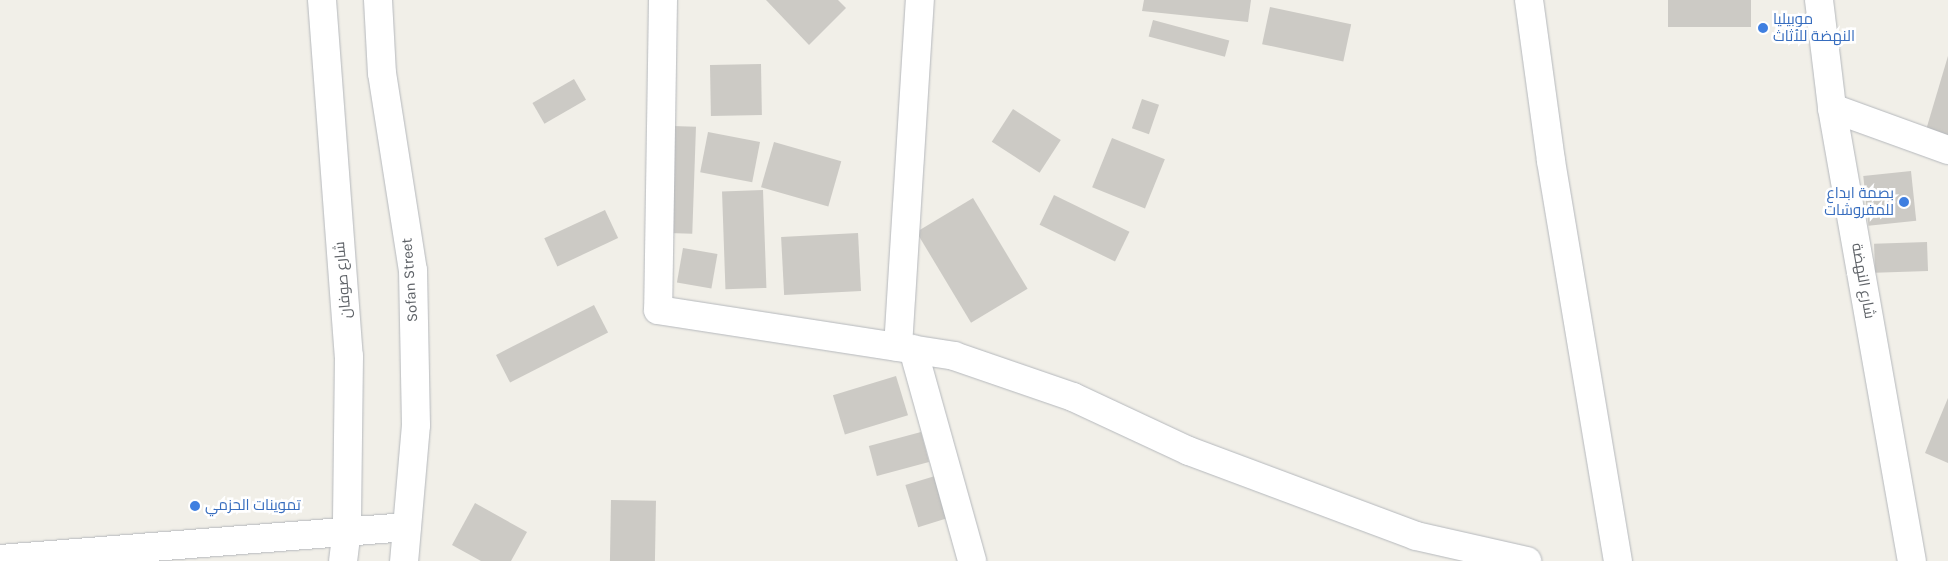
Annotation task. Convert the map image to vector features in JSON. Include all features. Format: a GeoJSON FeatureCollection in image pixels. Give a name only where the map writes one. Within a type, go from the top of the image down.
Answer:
{"type":"FeatureCollection","features":[{"type":"Feature","properties":{"kind":"street","name":"شارع صوفان"},"geometry":{"type":"LineString","coordinates":[[322,0],[349,356],[347,529],[343,561]]}},
{"type":"Feature","properties":{"kind":"street","name":"Sofan Street"},"geometry":{"type":"LineString","coordinates":[[378,0],[382,73],[413,270],[416,425],[404,561]]}},
{"type":"Feature","properties":{"kind":"street"},"geometry":{"type":"LineString","coordinates":[[663,0],[658,310],[954,356],[1073,397],[1189,451],[1416,536],[1527,561]]}},
{"type":"Feature","properties":{"kind":"street"},"geometry":{"type":"LineString","coordinates":[[920,0],[906,348],[972,561]]}},
{"type":"Feature","properties":{"kind":"street"},"geometry":{"type":"LineString","coordinates":[[1530,0],[1551,160],[1618,561]]}},
{"type":"Feature","properties":{"kind":"street","name":"شارع النهضة"},"geometry":{"type":"LineString","coordinates":[[1819,0],[1832,108],[1912,561]]}},
{"type":"Feature","properties":{"kind":"street"},"geometry":{"type":"LineString","coordinates":[[1832,108],[1948,150]]}},
{"type":"Feature","properties":{"kind":"street"},"geometry":{"type":"LineString","coordinates":[[0,560],[347,529],[407,527]]}},
{"type":"Feature","properties":{"kind":"building"},"geometry":{"type":"Polygon","coordinates":[[[766,0],[838,0],[846,8],[809,45],[766,0]]]}},
{"type":"Feature","properties":{"kind":"building"},"geometry":{"type":"Polygon","coordinates":[[[1144,0],[1251,0],[1248,22],[1142,11],[1144,0]]]}},
{"type":"Feature","properties":{"kind":"building"},"geometry":{"type":"Polygon","coordinates":[[[1668,0],[1751,0],[1751,27],[1668,27],[1668,0]]]}},
{"type":"Feature","properties":{"kind":"building"},"geometry":{"type":"Polygon","coordinates":[[[1270,7],[1351,24],[1343,61],[1262,44],[1270,7]]]}},
{"type":"Feature","properties":{"kind":"building"},"geometry":{"type":"Polygon","coordinates":[[[1153,20],[1229,40],[1225,57],[1149,36],[1153,20]]]}},
{"type":"Feature","properties":{"kind":"building"},"geometry":{"type":"Polygon","coordinates":[[[1948,56],[1948,137],[1926,130],[1948,56]]]}},
{"type":"Feature","properties":{"kind":"building"},"geometry":{"type":"Polygon","coordinates":[[[761,64],[762,115],[711,116],[710,65],[761,64]]]}},
{"type":"Feature","properties":{"kind":"building"},"geometry":{"type":"Polygon","coordinates":[[[574,79],[586,100],[544,124],[532,103],[574,79]]]}},
{"type":"Feature","properties":{"kind":"building"},"geometry":{"type":"Polygon","coordinates":[[[1142,99],[1159,105],[1149,134],[1132,128],[1142,99]]]}},
{"type":"Feature","properties":{"kind":"building"},"geometry":{"type":"Polygon","coordinates":[[[1013,109],[1061,140],[1040,173],[992,142],[1013,109]]]}},
{"type":"Feature","properties":{"kind":"building"},"geometry":{"type":"Polygon","coordinates":[[[672,126],[696,127],[692,234],[668,233],[672,126]]]}},
{"type":"Feature","properties":{"kind":"building"},"geometry":{"type":"Polygon","coordinates":[[[708,132],[760,142],[752,182],[700,172],[708,132]]]}},
{"type":"Feature","properties":{"kind":"building"},"geometry":{"type":"Polygon","coordinates":[[[1112,138],[1165,159],[1145,208],[1092,187],[1112,138]]]}},
{"type":"Feature","properties":{"kind":"building"},"geometry":{"type":"Polygon","coordinates":[[[774,142],[841,161],[828,206],[761,187],[774,142]]]}},
{"type":"Feature","properties":{"kind":"building"},"geometry":{"type":"Polygon","coordinates":[[[1911,171],[1916,221],[1868,226],[1863,176],[1911,171]]]}},
{"type":"Feature","properties":{"kind":"building"},"geometry":{"type":"Polygon","coordinates":[[[763,190],[766,288],[725,289],[722,191],[763,190]]]}},
{"type":"Feature","properties":{"kind":"building"},"geometry":{"type":"Polygon","coordinates":[[[1054,195],[1129,232],[1115,261],[1040,225],[1054,195]]]}},
{"type":"Feature","properties":{"kind":"building"},"geometry":{"type":"Polygon","coordinates":[[[973,198],[1028,289],[971,323],[916,232],[973,198]]]}},
{"type":"Feature","properties":{"kind":"building"},"geometry":{"type":"Polygon","coordinates":[[[605,210],[618,238],[557,266],[544,238],[605,210]]]}},
{"type":"Feature","properties":{"kind":"building"},"geometry":{"type":"Polygon","coordinates":[[[858,233],[861,291],[784,295],[781,237],[858,233]]]}},
{"type":"Feature","properties":{"kind":"building"},"geometry":{"type":"Polygon","coordinates":[[[1927,242],[1928,271],[1875,273],[1874,244],[1927,242]]]}},
{"type":"Feature","properties":{"kind":"building"},"geometry":{"type":"Polygon","coordinates":[[[683,248],[717,254],[711,289],[677,282],[683,248]]]}},
{"type":"Feature","properties":{"kind":"building"},"geometry":{"type":"Polygon","coordinates":[[[594,305],[608,333],[510,383],[496,355],[594,305]]]}},
{"type":"Feature","properties":{"kind":"building"},"geometry":{"type":"Polygon","coordinates":[[[896,376],[908,415],[845,435],[833,395],[896,376]]]}},
{"type":"Feature","properties":{"kind":"building"},"geometry":{"type":"Polygon","coordinates":[[[1948,398],[1948,463],[1925,453],[1948,398]]]}},
{"type":"Feature","properties":{"kind":"building"},"geometry":{"type":"Polygon","coordinates":[[[921,432],[929,462],[877,476],[869,446],[921,432]]]}},
{"type":"Feature","properties":{"kind":"building"},"geometry":{"type":"Polygon","coordinates":[[[935,476],[948,518],[918,527],[905,485],[935,476]]]}},
{"type":"Feature","properties":{"kind":"building"},"geometry":{"type":"Polygon","coordinates":[[[611,500],[656,501],[655,561],[610,561],[611,500]]]}},
{"type":"Feature","properties":{"kind":"building"},"geometry":{"type":"Polygon","coordinates":[[[475,503],[527,532],[511,561],[481,561],[452,545],[475,503]]]}},
{"type":"Feature","properties":{"kind":"place","name":"موبيليا النهضة للأثاث"},"geometry":{"type":"Point","coordinates":[1763,28]}},
{"type":"Feature","properties":{"kind":"place","name":"بصمة ابداع للمفروشات"},"geometry":{"type":"Point","coordinates":[1904,202]}},
{"type":"Feature","properties":{"kind":"place","name":"تموينات الحزمي"},"geometry":{"type":"Point","coordinates":[195,506]}}]}
